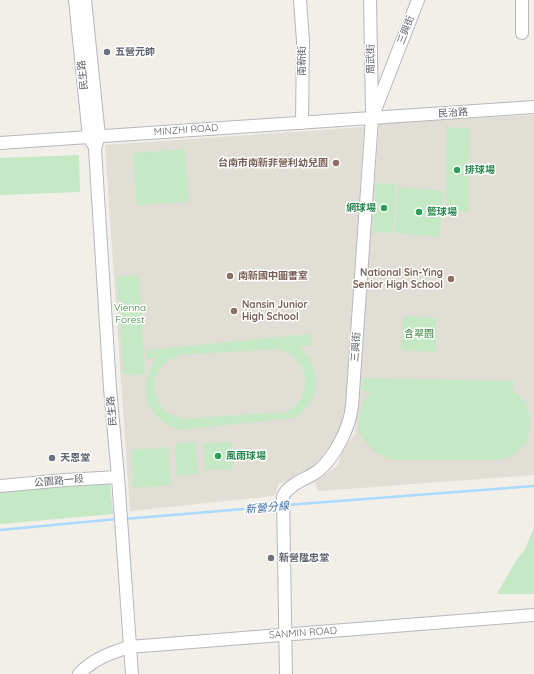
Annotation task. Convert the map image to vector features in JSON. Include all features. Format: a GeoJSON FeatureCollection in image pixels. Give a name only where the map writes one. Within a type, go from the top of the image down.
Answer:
{"type":"FeatureCollection","features":[{"type":"Feature","properties":{"kind":"street","name":"民生路"},"geometry":{"type":"LineString","coordinates":[[75,0],[94,137]]}},
{"type":"Feature","properties":{"kind":"street","name":"民生路"},"geometry":{"type":"LineString","coordinates":[[85,0],[110,388],[132,674]]}},
{"type":"Feature","properties":{"kind":"street","name":"南新街"},"geometry":{"type":"LineString","coordinates":[[300,0],[302,41],[302,123]]}},
{"type":"Feature","properties":{"kind":"street","name":"周武街"},"geometry":{"type":"LineString","coordinates":[[370,0],[372,118]]}},
{"type":"Feature","properties":{"kind":"street","name":"三興街"},"geometry":{"type":"LineString","coordinates":[[286,674],[283,496],[288,489],[325,464],[346,431],[351,415],[372,118],[418,0]]}},
{"type":"Feature","properties":{"kind":"street"},"geometry":{"type":"LineString","coordinates":[[522,0],[522,33]]}},
{"type":"Feature","properties":{"kind":"street","name":"民治路"},"geometry":{"type":"LineString","coordinates":[[372,118],[534,107]]}},
{"type":"Feature","properties":{"kind":"street","name":"MINZHI ROAD"},"geometry":{"type":"LineString","coordinates":[[0,143],[372,118]]}},
{"type":"Feature","properties":{"kind":"street","name":"公園路一段"},"geometry":{"type":"LineString","coordinates":[[0,486],[118,477]]}},
{"type":"Feature","properties":{"kind":"street","name":"SANMIN ROAD"},"geometry":{"type":"LineString","coordinates":[[79,674],[97,659],[109,653],[129,647],[534,615]]}},
{"type":"Feature","properties":{"kind":"shaded area","name":"National Sin-Ying Senior High School"},"geometry":{"type":"Polygon","coordinates":[[[534,115],[534,475],[320,491],[317,489],[315,482],[338,465],[343,448],[355,434],[379,123],[534,115]]]}},
{"type":"Feature","properties":{"kind":"shaded area","name":"Nansin Junior High School"},"geometry":{"type":"Polygon","coordinates":[[[364,127],[345,426],[328,465],[279,484],[274,496],[130,511],[105,145],[364,127]]]}},
{"type":"Feature","properties":{"kind":"green space","name":"排球場"},"geometry":{"type":"Polygon","coordinates":[[[447,127],[469,128],[468,212],[445,212],[447,127]]]}},
{"type":"Feature","properties":{"kind":"green space"},"geometry":{"type":"Polygon","coordinates":[[[185,149],[189,202],[137,205],[133,153],[185,149]]]}},
{"type":"Feature","properties":{"kind":"green space"},"geometry":{"type":"Polygon","coordinates":[[[79,155],[80,192],[0,195],[0,158],[79,155]]]}},
{"type":"Feature","properties":{"kind":"green space","name":"網球場"},"geometry":{"type":"Polygon","coordinates":[[[376,183],[396,184],[393,233],[373,232],[376,183]]]}},
{"type":"Feature","properties":{"kind":"green space","name":"籃球場"},"geometry":{"type":"Polygon","coordinates":[[[398,187],[443,191],[440,237],[395,233],[398,187]]]}},
{"type":"Feature","properties":{"kind":"green space","name":"Vienna Forest"},"geometry":{"type":"Polygon","coordinates":[[[139,275],[145,374],[124,375],[117,277],[139,275]]]}},
{"type":"Feature","properties":{"kind":"green space","name":"含翠園"},"geometry":{"type":"Polygon","coordinates":[[[407,316],[436,318],[436,352],[401,350],[403,320],[407,316]]]}},
{"type":"Feature","properties":{"kind":"green space"},"geometry":{"type":"Polygon","coordinates":[[[311,334],[312,345],[299,347],[309,358],[312,364],[316,379],[316,386],[312,401],[294,418],[179,430],[164,422],[150,407],[147,399],[146,383],[156,358],[147,359],[146,350],[311,334]],[[279,349],[179,355],[166,363],[159,370],[156,376],[154,388],[158,400],[170,414],[185,419],[286,412],[291,410],[301,398],[305,388],[305,377],[304,371],[299,362],[293,356],[279,349]]]}},
{"type":"Feature","properties":{"kind":"green space"},"geometry":{"type":"Polygon","coordinates":[[[363,378],[514,381],[513,391],[523,399],[530,416],[527,441],[517,452],[502,460],[392,460],[377,453],[368,445],[359,433],[359,418],[363,402],[371,391],[362,391],[363,378]]]}},
{"type":"Feature","properties":{"kind":"green space"},"geometry":{"type":"Polygon","coordinates":[[[195,442],[198,474],[177,476],[175,444],[195,442]]]}},
{"type":"Feature","properties":{"kind":"green space","name":"風雨球場"},"geometry":{"type":"Polygon","coordinates":[[[232,442],[233,469],[205,470],[204,443],[232,442]]]}},
{"type":"Feature","properties":{"kind":"green space"},"geometry":{"type":"Polygon","coordinates":[[[168,447],[171,485],[134,488],[131,450],[168,447]]]}},
{"type":"Feature","properties":{"kind":"green space"},"geometry":{"type":"Polygon","coordinates":[[[110,483],[113,514],[0,524],[0,491],[110,483]]]}},
{"type":"Feature","properties":{"kind":"green space"},"geometry":{"type":"Polygon","coordinates":[[[534,527],[534,594],[497,594],[514,564],[525,549],[534,527]]]}},
{"type":"Feature","properties":{"kind":"waterway","name":"新營分線"},"geometry":{"type":"LineString","coordinates":[[287,505],[534,486]]}},
{"type":"Feature","properties":{"kind":"waterway","name":"新營分線"},"geometry":{"type":"LineString","coordinates":[[124,519],[280,506]]}},
{"type":"Feature","properties":{"kind":"waterway","name":"新營分線"},"geometry":{"type":"LineString","coordinates":[[0,530],[117,519]]}},
{"type":"Feature","properties":{"kind":"place","name":"五營元帥"},"geometry":{"type":"Point","coordinates":[107,52]}},
{"type":"Feature","properties":{"kind":"place","name":"台南市南新非營利幼兒園"},"geometry":{"type":"Point","coordinates":[336,163]}},
{"type":"Feature","properties":{"kind":"place","name":"排球場"},"geometry":{"type":"Point","coordinates":[457,170]}},
{"type":"Feature","properties":{"kind":"place","name":"網球場"},"geometry":{"type":"Point","coordinates":[384,208]}},
{"type":"Feature","properties":{"kind":"place","name":"籃球場"},"geometry":{"type":"Point","coordinates":[419,212]}},
{"type":"Feature","properties":{"kind":"place","name":"南新國中圖書室"},"geometry":{"type":"Point","coordinates":[230,276]}},
{"type":"Feature","properties":{"kind":"place","name":"National Sin-Ying Senior High School"},"geometry":{"type":"Point","coordinates":[451,279]}},
{"type":"Feature","properties":{"kind":"place","name":"Nansin Junior High School"},"geometry":{"type":"Point","coordinates":[234,311]}},
{"type":"Feature","properties":{"kind":"place","name":"風雨球場"},"geometry":{"type":"Point","coordinates":[218,456]}},
{"type":"Feature","properties":{"kind":"place","name":"天恩堂"},"geometry":{"type":"Point","coordinates":[52,458]}},
{"type":"Feature","properties":{"kind":"place","name":"新營陞忠堂"},"geometry":{"type":"Point","coordinates":[271,558]}}]}
